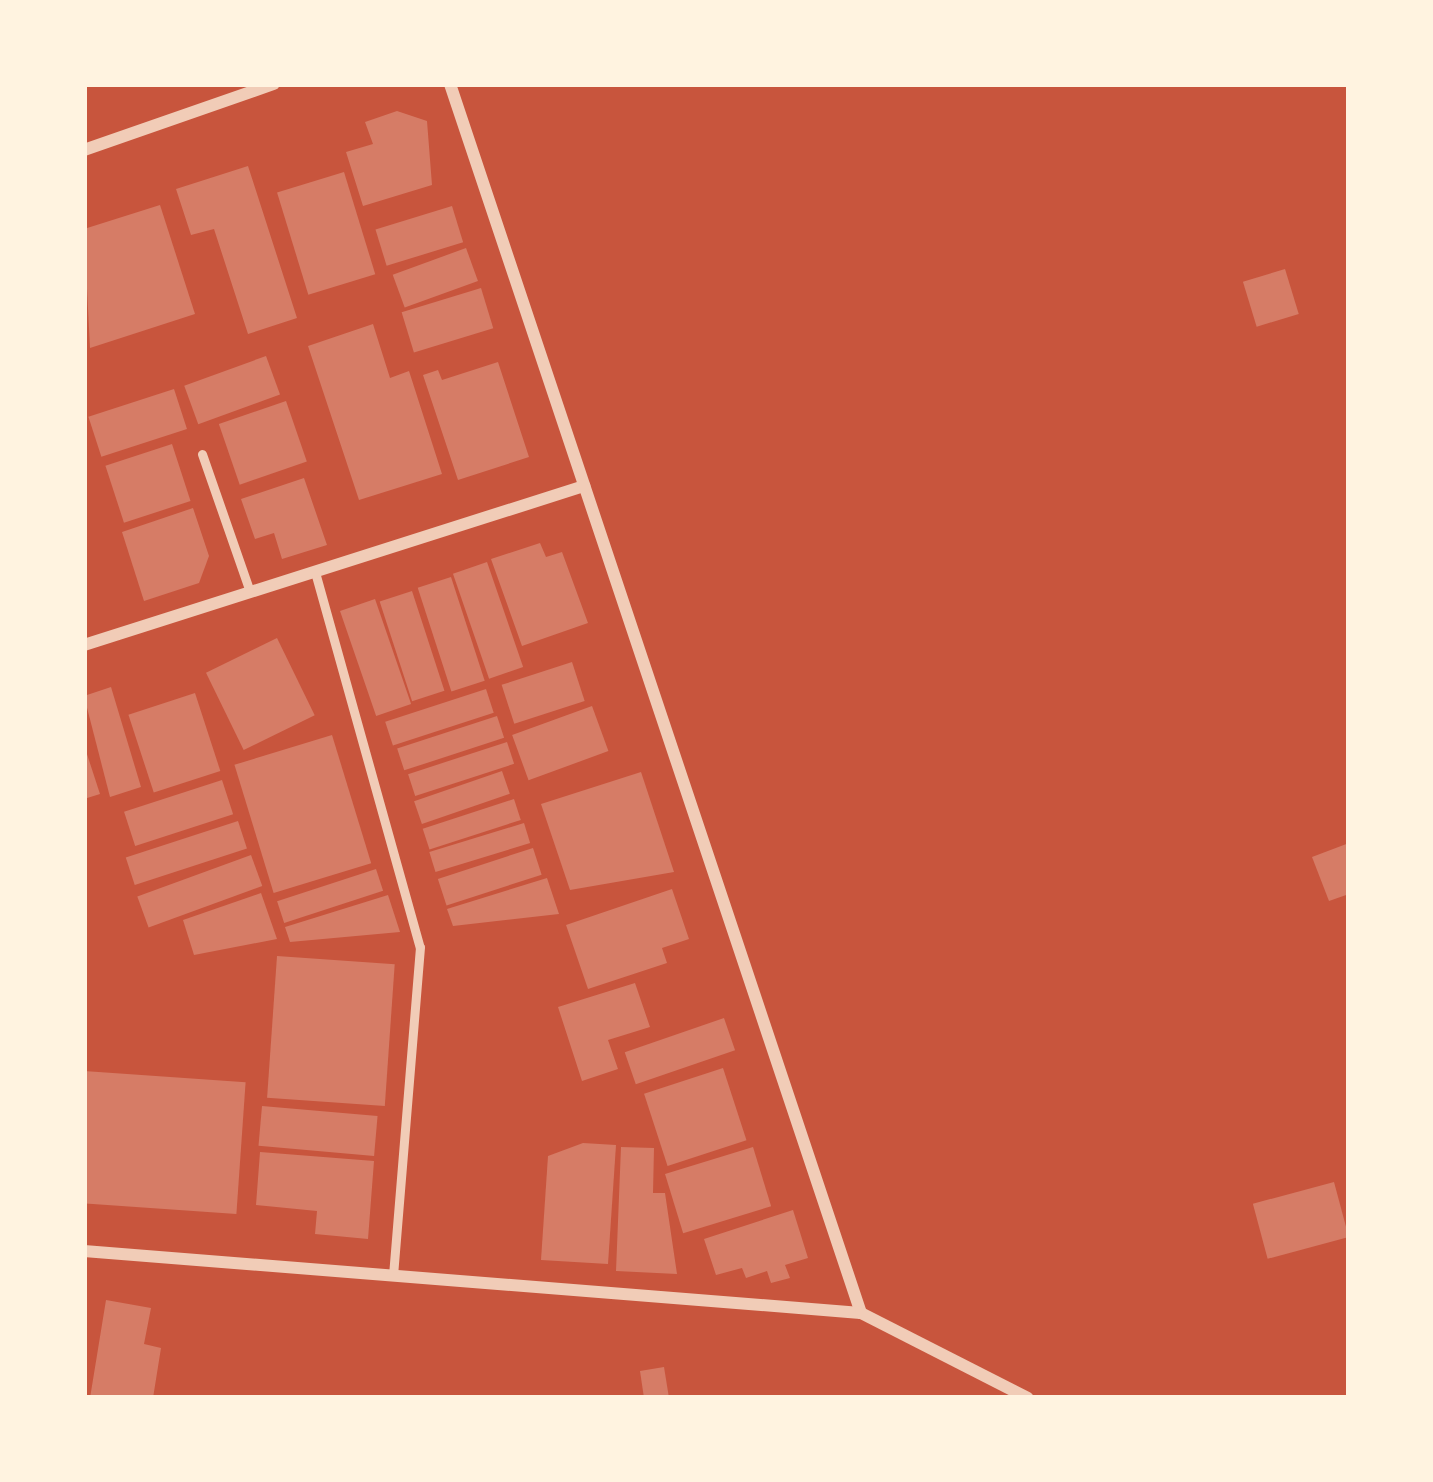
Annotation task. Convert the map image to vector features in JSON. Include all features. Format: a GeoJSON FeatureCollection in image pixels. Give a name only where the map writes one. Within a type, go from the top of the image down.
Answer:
{"type":"FeatureCollection","features":[{"type":"Feature","properties":{"kind":"street"},"geometry":{"type":"LineString","coordinates":[[84,150],[274,84]]}},
{"type":"Feature","properties":{"kind":"street"},"geometry":{"type":"LineString","coordinates":[[450,84],[861,1313]]}},
{"type":"Feature","properties":{"kind":"street"},"geometry":{"type":"LineString","coordinates":[[84,645],[584,486]]}},
{"type":"Feature","properties":{"kind":"street"},"geometry":{"type":"LineString","coordinates":[[84,1251],[861,1313],[1028,1398]]}},
{"type":"Feature","properties":{"kind":"lane"},"geometry":{"type":"LineString","coordinates":[[202,454],[250,592]]}},
{"type":"Feature","properties":{"kind":"lane"},"geometry":{"type":"LineString","coordinates":[[315,572],[421,947],[393,1276]]}},
{"type":"Feature","properties":{"kind":"building"},"geometry":{"type":"Polygon","coordinates":[[[397,111],[427,121],[432,185],[363,206],[346,152],[373,144],[365,122],[397,111]]]}},
{"type":"Feature","properties":{"kind":"building"},"geometry":{"type":"Polygon","coordinates":[[[248,166],[297,318],[248,334],[214,229],[191,235],[176,189],[248,166]]]}},
{"type":"Feature","properties":{"kind":"building"},"geometry":{"type":"Polygon","coordinates":[[[344,172],[375,274],[308,295],[277,192],[344,172]]]}},
{"type":"Feature","properties":{"kind":"building"},"geometry":{"type":"Polygon","coordinates":[[[160,205],[195,314],[90,348],[84,229],[160,205]]]}},
{"type":"Feature","properties":{"kind":"building"},"geometry":{"type":"Polygon","coordinates":[[[452,206],[463,242],[387,266],[375,229],[452,206]]]}},
{"type":"Feature","properties":{"kind":"building"},"geometry":{"type":"Polygon","coordinates":[[[466,248],[478,281],[405,308],[393,275],[466,248]]]}},
{"type":"Feature","properties":{"kind":"building"},"geometry":{"type":"Polygon","coordinates":[[[1285,269],[1299,314],[1257,327],[1243,282],[1285,269]]]}},
{"type":"Feature","properties":{"kind":"building"},"geometry":{"type":"Polygon","coordinates":[[[481,288],[493,328],[414,352],[402,312],[481,288]]]}},
{"type":"Feature","properties":{"kind":"building"},"geometry":{"type":"Polygon","coordinates":[[[373,324],[390,378],[409,371],[442,474],[359,500],[308,346],[373,324]]]}},
{"type":"Feature","properties":{"kind":"building"},"geometry":{"type":"Polygon","coordinates":[[[266,356],[280,395],[198,424],[184,386],[266,356]]]}},
{"type":"Feature","properties":{"kind":"building"},"geometry":{"type":"Polygon","coordinates":[[[498,362],[529,457],[458,480],[423,375],[438,370],[442,380],[498,362]]]}},
{"type":"Feature","properties":{"kind":"building"},"geometry":{"type":"Polygon","coordinates":[[[174,389],[187,429],[101,457],[88,417],[174,389]]]}},
{"type":"Feature","properties":{"kind":"building"},"geometry":{"type":"Polygon","coordinates":[[[286,401],[307,462],[240,485],[219,424],[286,401]]]}},
{"type":"Feature","properties":{"kind":"building"},"geometry":{"type":"Polygon","coordinates":[[[172,444],[191,501],[124,523],[105,466],[172,444]]]}},
{"type":"Feature","properties":{"kind":"building"},"geometry":{"type":"Polygon","coordinates":[[[304,478],[327,545],[282,559],[274,533],[255,539],[241,499],[304,478]]]}},
{"type":"Feature","properties":{"kind":"building"},"geometry":{"type":"Polygon","coordinates":[[[193,508],[209,556],[199,583],[144,601],[122,532],[193,508]]]}},
{"type":"Feature","properties":{"kind":"building"},"geometry":{"type":"Polygon","coordinates":[[[540,543],[546,557],[562,552],[588,623],[522,646],[491,559],[540,543]]]}},
{"type":"Feature","properties":{"kind":"building"},"geometry":{"type":"Polygon","coordinates":[[[487,562],[523,667],[489,679],[453,574],[487,562]]]}},
{"type":"Feature","properties":{"kind":"building"},"geometry":{"type":"Polygon","coordinates":[[[451,577],[485,681],[451,691],[418,588],[451,577]]]}},
{"type":"Feature","properties":{"kind":"building"},"geometry":{"type":"Polygon","coordinates":[[[412,591],[444,691],[412,701],[380,602],[412,591]]]}},
{"type":"Feature","properties":{"kind":"building"},"geometry":{"type":"Polygon","coordinates":[[[375,599],[411,704],[376,716],[340,611],[375,599]]]}},
{"type":"Feature","properties":{"kind":"building"},"geometry":{"type":"Polygon","coordinates":[[[277,638],[315,715],[244,750],[206,673],[277,638]]]}},
{"type":"Feature","properties":{"kind":"building"},"geometry":{"type":"Polygon","coordinates":[[[572,662],[585,701],[514,724],[502,685],[572,662]]]}},
{"type":"Feature","properties":{"kind":"building"},"geometry":{"type":"Polygon","coordinates":[[[111,687],[141,787],[110,797],[84,696],[111,687]]]}},
{"type":"Feature","properties":{"kind":"building"},"geometry":{"type":"Polygon","coordinates":[[[486,689],[494,713],[393,746],[385,722],[486,689]]]}},
{"type":"Feature","properties":{"kind":"building"},"geometry":{"type":"Polygon","coordinates":[[[195,693],[220,771],[154,793],[128,715],[195,693]]]}},
{"type":"Feature","properties":{"kind":"building"},"geometry":{"type":"Polygon","coordinates":[[[592,706],[608,751],[529,780],[512,735],[592,706]]]}},
{"type":"Feature","properties":{"kind":"building"},"geometry":{"type":"Polygon","coordinates":[[[497,716],[504,738],[404,770],[397,748],[497,716]]]}},
{"type":"Feature","properties":{"kind":"building"},"geometry":{"type":"Polygon","coordinates":[[[332,735],[371,863],[274,893],[234,765],[332,735]]]}},
{"type":"Feature","properties":{"kind":"building"},"geometry":{"type":"Polygon","coordinates":[[[507,742],[514,764],[415,796],[408,774],[507,742]]]}},
{"type":"Feature","properties":{"kind":"building"},"geometry":{"type":"Polygon","coordinates":[[[84,749],[100,794],[84,799],[84,749]]]}},
{"type":"Feature","properties":{"kind":"building"},"geometry":{"type":"Polygon","coordinates":[[[502,771],[510,794],[422,824],[414,801],[502,771]]]}},
{"type":"Feature","properties":{"kind":"building"},"geometry":{"type":"Polygon","coordinates":[[[641,772],[674,872],[570,890],[541,804],[641,772]]]}},
{"type":"Feature","properties":{"kind":"building"},"geometry":{"type":"Polygon","coordinates":[[[222,780],[233,814],[135,846],[124,812],[222,780]]]}},
{"type":"Feature","properties":{"kind":"building"},"geometry":{"type":"Polygon","coordinates":[[[514,799],[521,820],[429,850],[423,829],[514,799]]]}},
{"type":"Feature","properties":{"kind":"building"},"geometry":{"type":"Polygon","coordinates":[[[238,821],[247,849],[135,885],[126,857],[238,821]]]}},
{"type":"Feature","properties":{"kind":"building"},"geometry":{"type":"Polygon","coordinates":[[[524,823],[530,843],[435,872],[429,852],[524,823]]]}},
{"type":"Feature","properties":{"kind":"building"},"geometry":{"type":"Polygon","coordinates":[[[1349,843],[1349,894],[1329,901],[1312,857],[1349,843]]]}},
{"type":"Feature","properties":{"kind":"building"},"geometry":{"type":"Polygon","coordinates":[[[533,848],[542,875],[447,906],[438,879],[533,848]]]}},
{"type":"Feature","properties":{"kind":"building"},"geometry":{"type":"Polygon","coordinates":[[[251,855],[262,886],[149,927],[137,896],[251,855]]]}},
{"type":"Feature","properties":{"kind":"building"},"geometry":{"type":"Polygon","coordinates":[[[376,869],[383,891],[284,923],[277,901],[376,869]]]}},
{"type":"Feature","properties":{"kind":"building"},"geometry":{"type":"Polygon","coordinates":[[[547,878],[559,914],[453,926],[447,909],[547,878]]]}},
{"type":"Feature","properties":{"kind":"building"},"geometry":{"type":"Polygon","coordinates":[[[672,889],[689,939],[662,948],[667,963],[588,989],[566,925],[672,889]]]}},
{"type":"Feature","properties":{"kind":"building"},"geometry":{"type":"Polygon","coordinates":[[[261,893],[277,939],[194,955],[183,920],[261,893]]]}},
{"type":"Feature","properties":{"kind":"building"},"geometry":{"type":"Polygon","coordinates":[[[388,895],[400,932],[290,942],[285,927],[388,895]]]}},
{"type":"Feature","properties":{"kind":"building"},"geometry":{"type":"Polygon","coordinates":[[[277,956],[395,964],[385,1106],[267,1098],[277,956]]]}},
{"type":"Feature","properties":{"kind":"building"},"geometry":{"type":"Polygon","coordinates":[[[635,983],[650,1027],[608,1040],[618,1069],[582,1081],[558,1007],[635,983]]]}},
{"type":"Feature","properties":{"kind":"building"},"geometry":{"type":"Polygon","coordinates":[[[724,1018],[735,1050],[636,1084],[625,1052],[724,1018]]]}},
{"type":"Feature","properties":{"kind":"building"},"geometry":{"type":"Polygon","coordinates":[[[723,1068],[746,1140],[668,1166],[644,1094],[723,1068]]]}},
{"type":"Feature","properties":{"kind":"building"},"geometry":{"type":"Polygon","coordinates":[[[84,1071],[246,1082],[236,1214],[84,1203],[84,1071]]]}},
{"type":"Feature","properties":{"kind":"building"},"geometry":{"type":"Polygon","coordinates":[[[262,1106],[378,1116],[374,1156],[259,1146],[262,1106]]]}},
{"type":"Feature","properties":{"kind":"building"},"geometry":{"type":"Polygon","coordinates":[[[583,1143],[616,1145],[608,1264],[541,1260],[548,1156],[583,1143]]]}},
{"type":"Feature","properties":{"kind":"building"},"geometry":{"type":"Polygon","coordinates":[[[621,1147],[654,1148],[653,1193],[665,1193],[677,1274],[616,1271],[621,1147]]]}},
{"type":"Feature","properties":{"kind":"building"},"geometry":{"type":"Polygon","coordinates":[[[753,1147],[771,1206],[683,1233],[665,1174],[753,1147]]]}},
{"type":"Feature","properties":{"kind":"building"},"geometry":{"type":"Polygon","coordinates":[[[260,1152],[374,1161],[368,1239],[315,1234],[317,1211],[256,1205],[260,1152]]]}},
{"type":"Feature","properties":{"kind":"building"},"geometry":{"type":"Polygon","coordinates":[[[1334,1182],[1349,1237],[1268,1259],[1253,1204],[1334,1182]]]}},
{"type":"Feature","properties":{"kind":"building"},"geometry":{"type":"Polygon","coordinates":[[[793,1210],[808,1258],[785,1265],[790,1278],[771,1283],[767,1271],[746,1278],[742,1268],[716,1275],[704,1239],[793,1210]]]}},
{"type":"Feature","properties":{"kind":"building"},"geometry":{"type":"Polygon","coordinates":[[[106,1300],[151,1308],[144,1344],[161,1348],[153,1398],[90,1398],[106,1300]]]}},
{"type":"Feature","properties":{"kind":"building"},"geometry":{"type":"Polygon","coordinates":[[[664,1367],[669,1398],[644,1398],[640,1371],[664,1367]]]}}]}
